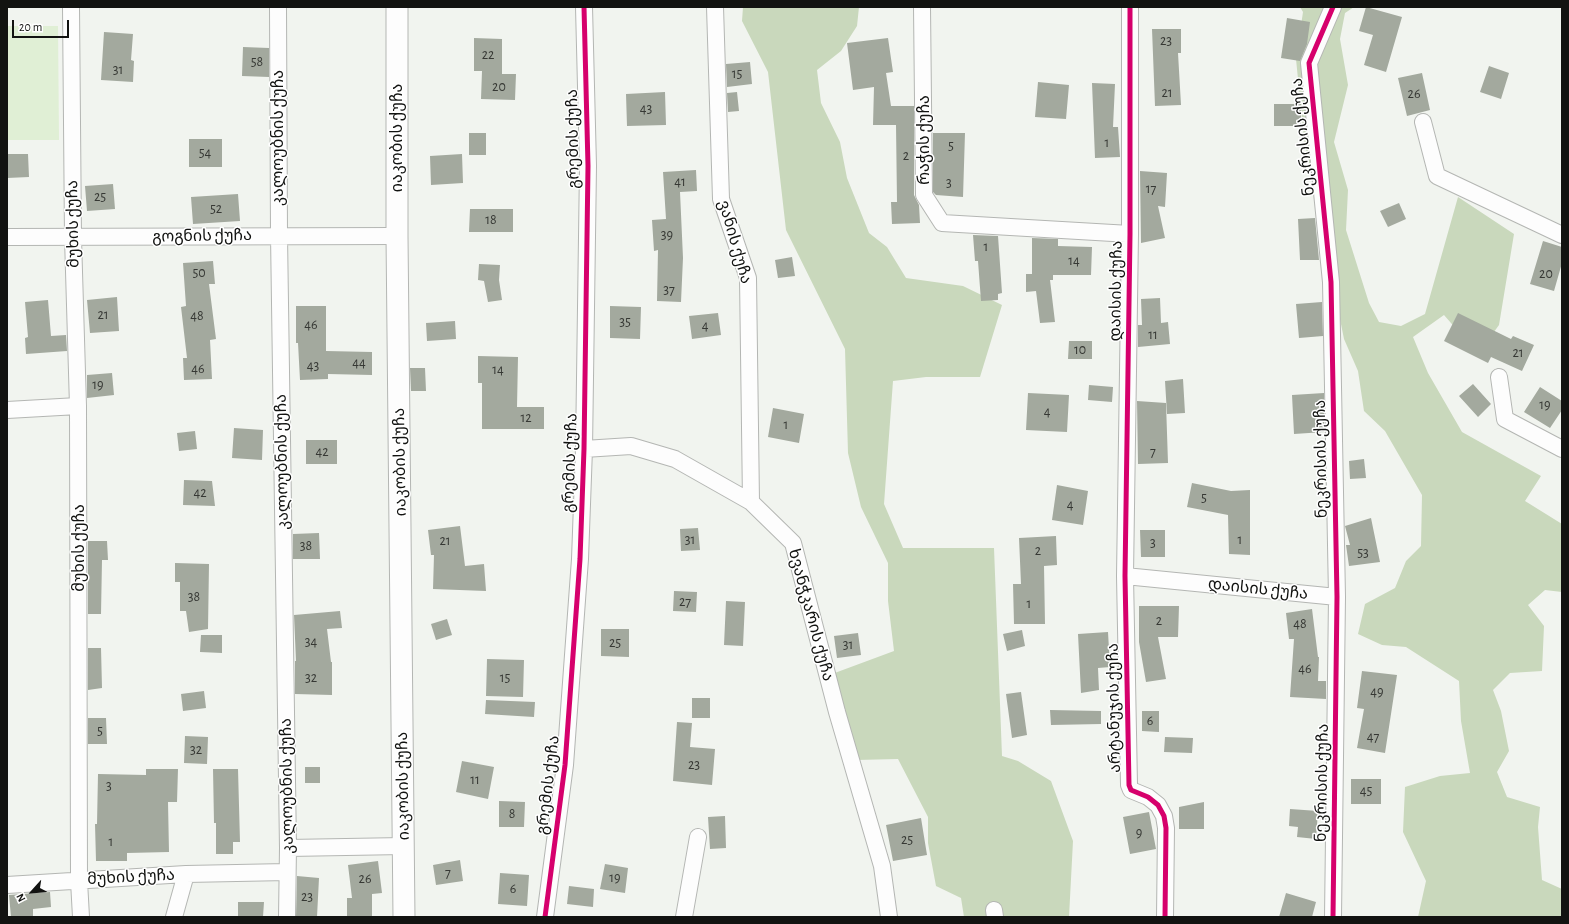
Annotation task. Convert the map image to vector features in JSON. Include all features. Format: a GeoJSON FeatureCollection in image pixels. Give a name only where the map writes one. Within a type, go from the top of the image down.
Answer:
{"type":"FeatureCollection","features":[{"type":"Feature","properties":{"kind":"street","name":"მუხის ქუჩა"},"geometry":{"type":"LineString","coordinates":[[71,7],[73,238],[78,406],[79,881],[186,874],[287,872]]}},
{"type":"Feature","properties":{"kind":"street","name":"კალოუბნის ქუჩა"},"geometry":{"type":"LineString","coordinates":[[278,7],[278,235],[288,848],[287,917]]}},
{"type":"Feature","properties":{"kind":"street","name":"იაკობის ქუჩა"},"geometry":{"type":"LineString","coordinates":[[397,7],[397,236],[404,917]]}},
{"type":"Feature","properties":{"kind":"street","name":"გრემის ქუჩა"},"geometry":{"type":"LineString","coordinates":[[545,917],[565,766],[580,560],[584,449],[588,166],[584,7]]}},
{"type":"Feature","properties":{"kind":"street","name":"ვანის ქუჩა"},"geometry":{"type":"LineString","coordinates":[[715,7],[721,199],[748,278],[751,502]]}},
{"type":"Feature","properties":{"kind":"street","name":"რაჭის ქუჩა"},"geometry":{"type":"LineString","coordinates":[[922,7],[924,195],[942,223],[1130,234]]}},
{"type":"Feature","properties":{"kind":"street","name":"დაისის ქუჩა"},"geometry":{"type":"LineString","coordinates":[[1130,7],[1130,234],[1125,576],[1337,597]]}},
{"type":"Feature","properties":{"kind":"street","name":"ნეკრისის ქუჩა"},"geometry":{"type":"LineString","coordinates":[[1333,7],[1309,63],[1331,282],[1337,597],[1333,917]]}},
{"type":"Feature","properties":{"kind":"street"},"geometry":{"type":"LineString","coordinates":[[1423,122],[1437,176],[1562,235]]}},
{"type":"Feature","properties":{"kind":"street","name":"გოგნის ქუჩა"},"geometry":{"type":"LineString","coordinates":[[7,237],[73,238],[278,235],[397,236]]}},
{"type":"Feature","properties":{"kind":"street"},"geometry":{"type":"LineString","coordinates":[[1499,377],[1505,419],[1562,449]]}},
{"type":"Feature","properties":{"kind":"street"},"geometry":{"type":"LineString","coordinates":[[7,410],[78,406]]}},
{"type":"Feature","properties":{"kind":"street","name":"ხვანჭკარის ქუჩა"},"geometry":{"type":"LineString","coordinates":[[584,449],[631,446],[676,459],[751,502],[794,543],[836,712],[882,866],[889,917]]}},
{"type":"Feature","properties":{"kind":"street","name":"არტანუჯის ქუჩა"},"geometry":{"type":"LineString","coordinates":[[1125,576],[1129,785],[1130,790],[1148,797],[1158,805],[1164,816],[1166,828],[1164,917]]}},
{"type":"Feature","properties":{"kind":"street"},"geometry":{"type":"LineString","coordinates":[[684,917],[698,837]]}},
{"type":"Feature","properties":{"kind":"street"},"geometry":{"type":"LineString","coordinates":[[288,848],[404,846]]}},
{"type":"Feature","properties":{"kind":"street"},"geometry":{"type":"LineString","coordinates":[[174,917],[186,874]]}},
{"type":"Feature","properties":{"kind":"street"},"geometry":{"type":"LineString","coordinates":[[7,885],[79,881],[81,917]]}},
{"type":"Feature","properties":{"kind":"green space"},"geometry":{"type":"Polygon","coordinates":[[[743,7],[859,7],[857,26],[841,51],[817,70],[821,103],[840,142],[847,178],[869,233],[887,247],[906,278],[963,286],[1002,305],[980,377],[926,377],[893,381],[884,504],[903,548],[994,548],[1002,756],[1018,761],[1051,781],[1073,841],[1069,917],[964,917],[961,898],[936,886],[928,843],[928,817],[898,759],[856,760],[832,674],[894,651],[888,601],[888,563],[861,507],[848,453],[845,349],[786,230],[768,72],[742,21],[743,7]]]}},
{"type":"Feature","properties":{"kind":"green space"},"geometry":{"type":"Polygon","coordinates":[[[1300,7],[1354,7],[1345,13],[1340,39],[1348,85],[1334,142],[1348,190],[1346,230],[1369,303],[1379,322],[1401,326],[1425,314],[1458,197],[1514,234],[1499,325],[1478,354],[1444,315],[1413,337],[1428,373],[1462,432],[1541,476],[1525,501],[1562,524],[1562,592],[1545,590],[1528,605],[1544,626],[1542,671],[1510,673],[1493,690],[1501,711],[1509,751],[1497,772],[1507,797],[1540,807],[1538,827],[1542,880],[1562,889],[1562,917],[1418,917],[1426,881],[1403,832],[1405,787],[1440,776],[1470,773],[1461,721],[1459,681],[1406,647],[1382,645],[1358,634],[1365,604],[1395,588],[1406,561],[1421,546],[1422,495],[1385,431],[1364,411],[1358,371],[1344,339],[1304,139],[1296,59],[1303,12],[1300,7]]]}},
{"type":"Feature","properties":{"kind":"green space"},"geometry":{"type":"Polygon","coordinates":[[[7,26],[58,26],[59,140],[7,140],[7,26]]]}},
{"type":"Feature","properties":{"kind":"building"},"geometry":{"type":"Polygon","coordinates":[[[1366,7],[1402,17],[1386,72],[1364,65],[1373,35],[1359,31],[1366,7]]]}},
{"type":"Feature","properties":{"kind":"building"},"geometry":{"type":"Polygon","coordinates":[[[1287,18],[1310,22],[1307,44],[1300,61],[1281,58],[1287,18]]]}},
{"type":"Feature","properties":{"kind":"building"},"geometry":{"type":"Polygon","coordinates":[[[1152,29],[1181,29],[1181,53],[1178,53],[1181,105],[1155,106],[1152,29]]]}},
{"type":"Feature","properties":{"kind":"building"},"geometry":{"type":"Polygon","coordinates":[[[104,32],[133,34],[131,60],[134,61],[133,82],[101,80],[104,32]]]}},
{"type":"Feature","properties":{"kind":"building"},"geometry":{"type":"Polygon","coordinates":[[[474,38],[502,39],[502,74],[516,74],[515,100],[481,99],[482,71],[474,71],[474,38]]]}},
{"type":"Feature","properties":{"kind":"building"},"geometry":{"type":"Polygon","coordinates":[[[888,38],[893,72],[886,73],[891,106],[914,106],[914,195],[919,205],[920,223],[892,224],[891,202],[897,202],[896,125],[873,125],[874,87],[853,90],[847,43],[888,38]]]}},
{"type":"Feature","properties":{"kind":"building"},"geometry":{"type":"Polygon","coordinates":[[[243,47],[269,48],[269,77],[242,76],[243,47]]]}},
{"type":"Feature","properties":{"kind":"building"},"geometry":{"type":"Polygon","coordinates":[[[750,62],[752,84],[727,87],[726,64],[750,62]]]}},
{"type":"Feature","properties":{"kind":"building"},"geometry":{"type":"Polygon","coordinates":[[[1489,66],[1509,73],[1501,99],[1480,92],[1489,66]]]}},
{"type":"Feature","properties":{"kind":"building"},"geometry":{"type":"Polygon","coordinates":[[[1422,73],[1430,110],[1407,116],[1398,78],[1422,73]]]}},
{"type":"Feature","properties":{"kind":"building"},"geometry":{"type":"Polygon","coordinates":[[[1038,82],[1069,85],[1066,119],[1035,117],[1038,82]]]}},
{"type":"Feature","properties":{"kind":"building"},"geometry":{"type":"Polygon","coordinates":[[[1092,83],[1115,84],[1113,127],[1118,127],[1120,157],[1095,158],[1092,83]]]}},
{"type":"Feature","properties":{"kind":"building"},"geometry":{"type":"Polygon","coordinates":[[[665,92],[666,125],[627,126],[626,94],[665,92]]]}},
{"type":"Feature","properties":{"kind":"building"},"geometry":{"type":"Polygon","coordinates":[[[737,92],[739,111],[728,112],[727,93],[737,92]]]}},
{"type":"Feature","properties":{"kind":"building"},"geometry":{"type":"Polygon","coordinates":[[[1274,104],[1301,104],[1301,126],[1274,126],[1274,104]]]}},
{"type":"Feature","properties":{"kind":"building"},"geometry":{"type":"Polygon","coordinates":[[[469,133],[486,133],[486,155],[469,155],[469,133]]]}},
{"type":"Feature","properties":{"kind":"building"},"geometry":{"type":"Polygon","coordinates":[[[933,133],[965,133],[963,197],[936,195],[933,192],[933,133]]]}},
{"type":"Feature","properties":{"kind":"building"},"geometry":{"type":"Polygon","coordinates":[[[189,139],[222,139],[222,167],[189,167],[189,139]]]}},
{"type":"Feature","properties":{"kind":"building"},"geometry":{"type":"Polygon","coordinates":[[[7,154],[28,154],[29,177],[7,178],[7,154]]]}},
{"type":"Feature","properties":{"kind":"building"},"geometry":{"type":"Polygon","coordinates":[[[462,154],[463,183],[431,185],[430,156],[462,154]]]}},
{"type":"Feature","properties":{"kind":"building"},"geometry":{"type":"Polygon","coordinates":[[[696,170],[697,191],[680,192],[683,258],[681,302],[657,301],[658,250],[654,251],[652,220],[666,219],[663,172],[696,170]]]}},
{"type":"Feature","properties":{"kind":"building"},"geometry":{"type":"Polygon","coordinates":[[[1140,171],[1167,173],[1165,207],[1158,206],[1165,238],[1141,243],[1140,171]]]}},
{"type":"Feature","properties":{"kind":"building"},"geometry":{"type":"Polygon","coordinates":[[[113,184],[115,209],[87,211],[85,186],[113,184]]]}},
{"type":"Feature","properties":{"kind":"building"},"geometry":{"type":"Polygon","coordinates":[[[238,194],[240,221],[193,224],[191,197],[238,194]]]}},
{"type":"Feature","properties":{"kind":"building"},"geometry":{"type":"Polygon","coordinates":[[[1399,203],[1406,219],[1388,227],[1380,211],[1399,203]]]}},
{"type":"Feature","properties":{"kind":"building"},"geometry":{"type":"Polygon","coordinates":[[[470,209],[513,209],[513,232],[469,232],[470,209]]]}},
{"type":"Feature","properties":{"kind":"building"},"geometry":{"type":"Polygon","coordinates":[[[1315,218],[1319,260],[1300,260],[1298,219],[1315,218]]]}},
{"type":"Feature","properties":{"kind":"building"},"geometry":{"type":"Polygon","coordinates":[[[973,235],[998,236],[1002,293],[998,294],[998,300],[981,301],[978,261],[975,261],[973,235]]]}},
{"type":"Feature","properties":{"kind":"building"},"geometry":{"type":"Polygon","coordinates":[[[1032,238],[1058,239],[1058,246],[1092,247],[1091,275],[1053,275],[1053,280],[1050,280],[1055,322],[1040,323],[1036,291],[1026,292],[1026,274],[1032,274],[1032,238]]]}},
{"type":"Feature","properties":{"kind":"building"},"geometry":{"type":"Polygon","coordinates":[[[1543,241],[1562,247],[1562,263],[1554,291],[1530,284],[1543,241]]]}},
{"type":"Feature","properties":{"kind":"building"},"geometry":{"type":"Polygon","coordinates":[[[792,257],[795,276],[778,278],[775,260],[792,257]]]}},
{"type":"Feature","properties":{"kind":"building"},"geometry":{"type":"Polygon","coordinates":[[[213,261],[215,284],[209,284],[216,339],[210,340],[212,379],[184,380],[183,358],[187,358],[181,307],[186,306],[183,263],[213,261]]]}},
{"type":"Feature","properties":{"kind":"building"},"geometry":{"type":"Polygon","coordinates":[[[479,264],[500,265],[499,280],[502,300],[488,302],[484,281],[478,280],[479,264]]]}},
{"type":"Feature","properties":{"kind":"building"},"geometry":{"type":"Polygon","coordinates":[[[117,297],[119,331],[90,333],[87,300],[117,297]]]}},
{"type":"Feature","properties":{"kind":"building"},"geometry":{"type":"Polygon","coordinates":[[[1160,298],[1161,323],[1168,322],[1170,344],[1138,347],[1138,325],[1142,325],[1141,299],[1160,298]]]}},
{"type":"Feature","properties":{"kind":"building"},"geometry":{"type":"Polygon","coordinates":[[[48,300],[51,336],[66,335],[67,351],[26,354],[25,338],[28,337],[25,302],[48,300]]]}},
{"type":"Feature","properties":{"kind":"building"},"geometry":{"type":"Polygon","coordinates":[[[1322,302],[1323,336],[1299,338],[1296,304],[1322,302]]]}},
{"type":"Feature","properties":{"kind":"building"},"geometry":{"type":"Polygon","coordinates":[[[296,306],[326,306],[326,351],[372,352],[372,375],[328,374],[328,379],[300,380],[298,343],[296,343],[296,306]]]}},
{"type":"Feature","properties":{"kind":"building"},"geometry":{"type":"Polygon","coordinates":[[[610,306],[641,307],[640,339],[610,338],[610,306]]]}},
{"type":"Feature","properties":{"kind":"building"},"geometry":{"type":"Polygon","coordinates":[[[718,313],[721,335],[692,339],[689,316],[718,313]]]}},
{"type":"Feature","properties":{"kind":"building"},"geometry":{"type":"Polygon","coordinates":[[[1458,313],[1511,339],[1513,336],[1534,345],[1522,371],[1491,357],[1488,363],[1444,341],[1458,313]]]}},
{"type":"Feature","properties":{"kind":"building"},"geometry":{"type":"Polygon","coordinates":[[[455,321],[456,339],[427,341],[426,323],[455,321]]]}},
{"type":"Feature","properties":{"kind":"building"},"geometry":{"type":"Polygon","coordinates":[[[1069,341],[1092,341],[1092,359],[1068,359],[1069,341]]]}},
{"type":"Feature","properties":{"kind":"building"},"geometry":{"type":"Polygon","coordinates":[[[478,356],[518,357],[517,407],[544,407],[544,429],[482,429],[482,383],[478,383],[478,356]]]}},
{"type":"Feature","properties":{"kind":"building"},"geometry":{"type":"Polygon","coordinates":[[[410,368],[425,368],[426,391],[411,391],[410,368]]]}},
{"type":"Feature","properties":{"kind":"building"},"geometry":{"type":"Polygon","coordinates":[[[112,373],[114,395],[87,398],[87,375],[112,373]]]}},
{"type":"Feature","properties":{"kind":"building"},"geometry":{"type":"Polygon","coordinates":[[[1183,379],[1185,413],[1167,414],[1165,381],[1183,379]]]}},
{"type":"Feature","properties":{"kind":"building"},"geometry":{"type":"Polygon","coordinates":[[[1473,384],[1491,404],[1478,417],[1459,396],[1473,384]]]}},
{"type":"Feature","properties":{"kind":"building"},"geometry":{"type":"Polygon","coordinates":[[[1089,385],[1113,387],[1112,402],[1088,400],[1089,385]]]}},
{"type":"Feature","properties":{"kind":"building"},"geometry":{"type":"Polygon","coordinates":[[[1540,387],[1562,401],[1562,410],[1550,428],[1524,412],[1540,387]]]}},
{"type":"Feature","properties":{"kind":"building"},"geometry":{"type":"Polygon","coordinates":[[[1028,393],[1069,395],[1067,432],[1026,430],[1028,393]]]}},
{"type":"Feature","properties":{"kind":"building"},"geometry":{"type":"Polygon","coordinates":[[[1324,393],[1324,432],[1294,434],[1292,395],[1324,393]]]}},
{"type":"Feature","properties":{"kind":"building"},"geometry":{"type":"Polygon","coordinates":[[[1137,401],[1166,403],[1168,463],[1138,464],[1137,401]]]}},
{"type":"Feature","properties":{"kind":"building"},"geometry":{"type":"Polygon","coordinates":[[[773,408],[804,414],[799,443],[768,437],[773,408]]]}},
{"type":"Feature","properties":{"kind":"building"},"geometry":{"type":"Polygon","coordinates":[[[234,428],[263,430],[262,460],[232,458],[234,428]]]}},
{"type":"Feature","properties":{"kind":"building"},"geometry":{"type":"Polygon","coordinates":[[[195,431],[197,449],[179,451],[177,433],[195,431]]]}},
{"type":"Feature","properties":{"kind":"building"},"geometry":{"type":"Polygon","coordinates":[[[306,440],[337,440],[337,464],[306,464],[306,440]]]}},
{"type":"Feature","properties":{"kind":"building"},"geometry":{"type":"Polygon","coordinates":[[[1364,459],[1366,478],[1350,479],[1349,461],[1364,459]]]}},
{"type":"Feature","properties":{"kind":"building"},"geometry":{"type":"Polygon","coordinates":[[[184,480],[212,481],[215,506],[183,505],[184,480]]]}},
{"type":"Feature","properties":{"kind":"building"},"geometry":{"type":"Polygon","coordinates":[[[1192,483],[1231,491],[1250,490],[1250,555],[1229,554],[1228,515],[1187,507],[1192,483]]]}},
{"type":"Feature","properties":{"kind":"building"},"geometry":{"type":"Polygon","coordinates":[[[1057,485],[1088,491],[1083,525],[1052,520],[1057,485]]]}},
{"type":"Feature","properties":{"kind":"building"},"geometry":{"type":"Polygon","coordinates":[[[1371,518],[1380,562],[1349,566],[1346,545],[1350,545],[1345,526],[1371,518]]]}},
{"type":"Feature","properties":{"kind":"building"},"geometry":{"type":"Polygon","coordinates":[[[460,526],[465,566],[484,564],[486,591],[433,589],[434,555],[431,555],[428,530],[460,526]]]}},
{"type":"Feature","properties":{"kind":"building"},"geometry":{"type":"Polygon","coordinates":[[[698,528],[700,550],[681,551],[680,529],[698,528]]]}},
{"type":"Feature","properties":{"kind":"building"},"geometry":{"type":"Polygon","coordinates":[[[1140,530],[1165,530],[1165,557],[1141,557],[1140,530]]]}},
{"type":"Feature","properties":{"kind":"building"},"geometry":{"type":"Polygon","coordinates":[[[319,533],[320,559],[293,559],[293,534],[319,533]]]}},
{"type":"Feature","properties":{"kind":"building"},"geometry":{"type":"Polygon","coordinates":[[[1056,536],[1057,565],[1044,566],[1045,624],[1014,624],[1013,584],[1021,584],[1019,538],[1056,536]]]}},
{"type":"Feature","properties":{"kind":"building"},"geometry":{"type":"Polygon","coordinates":[[[88,541],[107,541],[108,560],[102,560],[101,614],[88,614],[88,541]]]}},
{"type":"Feature","properties":{"kind":"building"},"geometry":{"type":"Polygon","coordinates":[[[175,563],[209,564],[208,629],[189,632],[186,611],[180,611],[180,582],[175,582],[175,563]]]}},
{"type":"Feature","properties":{"kind":"building"},"geometry":{"type":"Polygon","coordinates":[[[674,591],[697,592],[696,612],[673,611],[674,591]]]}},
{"type":"Feature","properties":{"kind":"building"},"geometry":{"type":"Polygon","coordinates":[[[726,601],[745,602],[743,646],[724,645],[726,601]]]}},
{"type":"Feature","properties":{"kind":"building"},"geometry":{"type":"Polygon","coordinates":[[[1139,606],[1179,606],[1178,637],[1158,637],[1166,679],[1146,682],[1139,642],[1139,606]]]}},
{"type":"Feature","properties":{"kind":"building"},"geometry":{"type":"Polygon","coordinates":[[[1312,609],[1319,657],[1318,681],[1326,681],[1326,699],[1290,697],[1294,639],[1289,639],[1286,613],[1312,609]]]}},
{"type":"Feature","properties":{"kind":"building"},"geometry":{"type":"Polygon","coordinates":[[[340,611],[342,628],[327,629],[332,662],[332,695],[295,694],[296,661],[294,615],[340,611]]]}},
{"type":"Feature","properties":{"kind":"building"},"geometry":{"type":"Polygon","coordinates":[[[447,619],[452,635],[436,640],[431,624],[447,619]]]}},
{"type":"Feature","properties":{"kind":"building"},"geometry":{"type":"Polygon","coordinates":[[[601,629],[629,629],[629,657],[601,656],[601,629]]]}},
{"type":"Feature","properties":{"kind":"building"},"geometry":{"type":"Polygon","coordinates":[[[1022,630],[1025,646],[1007,651],[1003,634],[1022,630]]]}},
{"type":"Feature","properties":{"kind":"building"},"geometry":{"type":"Polygon","coordinates":[[[1108,632],[1110,667],[1098,668],[1099,690],[1081,693],[1078,634],[1108,632]]]}},
{"type":"Feature","properties":{"kind":"building"},"geometry":{"type":"Polygon","coordinates":[[[858,633],[861,655],[837,658],[834,636],[858,633]]]}},
{"type":"Feature","properties":{"kind":"building"},"geometry":{"type":"Polygon","coordinates":[[[201,635],[222,635],[222,653],[200,652],[201,635]]]}},
{"type":"Feature","properties":{"kind":"building"},"geometry":{"type":"Polygon","coordinates":[[[88,648],[101,648],[102,688],[88,690],[88,648]]]}},
{"type":"Feature","properties":{"kind":"building"},"geometry":{"type":"Polygon","coordinates":[[[487,659],[524,660],[523,697],[486,696],[487,659]]]}},
{"type":"Feature","properties":{"kind":"building"},"geometry":{"type":"Polygon","coordinates":[[[1362,671],[1397,675],[1385,753],[1357,748],[1364,709],[1357,708],[1362,671]]]}},
{"type":"Feature","properties":{"kind":"building"},"geometry":{"type":"Polygon","coordinates":[[[204,691],[206,708],[183,711],[181,694],[204,691]]]}},
{"type":"Feature","properties":{"kind":"building"},"geometry":{"type":"Polygon","coordinates":[[[1021,692],[1027,735],[1012,738],[1006,694],[1021,692]]]}},
{"type":"Feature","properties":{"kind":"building"},"geometry":{"type":"Polygon","coordinates":[[[692,698],[710,698],[710,718],[692,718],[692,698]]]}},
{"type":"Feature","properties":{"kind":"building"},"geometry":{"type":"Polygon","coordinates":[[[486,700],[535,702],[534,717],[485,714],[486,700]]]}},
{"type":"Feature","properties":{"kind":"building"},"geometry":{"type":"Polygon","coordinates":[[[1050,710],[1101,711],[1101,724],[1051,725],[1050,710]]]}},
{"type":"Feature","properties":{"kind":"building"},"geometry":{"type":"Polygon","coordinates":[[[1142,711],[1159,711],[1159,732],[1142,731],[1142,711]]]}},
{"type":"Feature","properties":{"kind":"building"},"geometry":{"type":"Polygon","coordinates":[[[88,718],[106,718],[107,744],[88,744],[88,718]]]}},
{"type":"Feature","properties":{"kind":"building"},"geometry":{"type":"Polygon","coordinates":[[[677,722],[692,723],[690,747],[715,749],[712,785],[673,781],[677,722]]]}},
{"type":"Feature","properties":{"kind":"building"},"geometry":{"type":"Polygon","coordinates":[[[185,736],[208,737],[207,764],[184,763],[185,736]]]}},
{"type":"Feature","properties":{"kind":"building"},"geometry":{"type":"Polygon","coordinates":[[[1165,737],[1193,738],[1192,753],[1164,752],[1165,737]]]}},
{"type":"Feature","properties":{"kind":"building"},"geometry":{"type":"Polygon","coordinates":[[[462,761],[494,767],[488,799],[456,792],[462,761]]]}},
{"type":"Feature","properties":{"kind":"building"},"geometry":{"type":"Polygon","coordinates":[[[305,767],[320,767],[320,783],[305,783],[305,767]]]}},
{"type":"Feature","properties":{"kind":"building"},"geometry":{"type":"Polygon","coordinates":[[[146,769],[178,769],[177,802],[168,802],[169,852],[127,853],[127,861],[96,861],[95,824],[97,824],[98,774],[146,775],[146,769]]]}},
{"type":"Feature","properties":{"kind":"building"},"geometry":{"type":"Polygon","coordinates":[[[213,769],[238,769],[240,842],[233,842],[233,854],[216,854],[213,769]]]}},
{"type":"Feature","properties":{"kind":"building"},"geometry":{"type":"Polygon","coordinates":[[[1351,779],[1381,779],[1381,804],[1351,804],[1351,779]]]}},
{"type":"Feature","properties":{"kind":"building"},"geometry":{"type":"Polygon","coordinates":[[[499,801],[525,802],[524,827],[499,827],[499,801]]]}},
{"type":"Feature","properties":{"kind":"building"},"geometry":{"type":"Polygon","coordinates":[[[1204,802],[1204,829],[1179,829],[1179,807],[1204,802]]]}},
{"type":"Feature","properties":{"kind":"building"},"geometry":{"type":"Polygon","coordinates":[[[1290,809],[1318,811],[1316,839],[1297,837],[1298,827],[1289,826],[1290,809]]]}},
{"type":"Feature","properties":{"kind":"building"},"geometry":{"type":"Polygon","coordinates":[[[1149,812],[1156,849],[1130,854],[1123,817],[1149,812]]]}},
{"type":"Feature","properties":{"kind":"building"},"geometry":{"type":"Polygon","coordinates":[[[725,816],[726,848],[710,849],[708,817],[725,816]]]}},
{"type":"Feature","properties":{"kind":"building"},"geometry":{"type":"Polygon","coordinates":[[[921,818],[927,855],[893,861],[886,825],[921,818]]]}},
{"type":"Feature","properties":{"kind":"building"},"geometry":{"type":"Polygon","coordinates":[[[460,860],[463,881],[436,885],[433,865],[460,860]]]}},
{"type":"Feature","properties":{"kind":"building"},"geometry":{"type":"Polygon","coordinates":[[[378,861],[382,893],[372,894],[372,917],[347,917],[347,898],[352,898],[348,865],[378,861]]]}},
{"type":"Feature","properties":{"kind":"building"},"geometry":{"type":"Polygon","coordinates":[[[605,864],[628,868],[625,893],[600,889],[605,864]]]}},
{"type":"Feature","properties":{"kind":"building"},"geometry":{"type":"Polygon","coordinates":[[[500,873],[529,875],[527,906],[498,904],[500,873]]]}},
{"type":"Feature","properties":{"kind":"building"},"geometry":{"type":"Polygon","coordinates":[[[297,876],[319,878],[317,917],[296,917],[297,876]]]}},
{"type":"Feature","properties":{"kind":"building"},"geometry":{"type":"Polygon","coordinates":[[[569,886],[594,889],[593,907],[567,904],[569,886]]]}},
{"type":"Feature","properties":{"kind":"building"},"geometry":{"type":"Polygon","coordinates":[[[50,892],[51,907],[33,909],[33,916],[11,917],[9,895],[50,892]]]}},
{"type":"Feature","properties":{"kind":"building"},"geometry":{"type":"Polygon","coordinates":[[[1286,893],[1316,902],[1312,917],[1279,917],[1286,893]]]}},
{"type":"Feature","properties":{"kind":"building"},"geometry":{"type":"Polygon","coordinates":[[[238,902],[264,902],[263,917],[238,917],[238,902]]]}},
{"type":"Feature","properties":{"kind":"cycle path"},"geometry":{"type":"LineString","coordinates":[[545,917],[565,765],[580,559],[584,449],[588,166],[584,7]]}},
{"type":"Feature","properties":{"kind":"cycle path"},"geometry":{"type":"LineString","coordinates":[[1130,7],[1130,234],[1125,576],[1129,785],[1131,790],[1148,797],[1158,805],[1164,816],[1166,828],[1165,917]]}},
{"type":"Feature","properties":{"kind":"cycle path"},"geometry":{"type":"LineString","coordinates":[[1333,7],[1309,63],[1331,282],[1337,597],[1333,917]]}}]}
